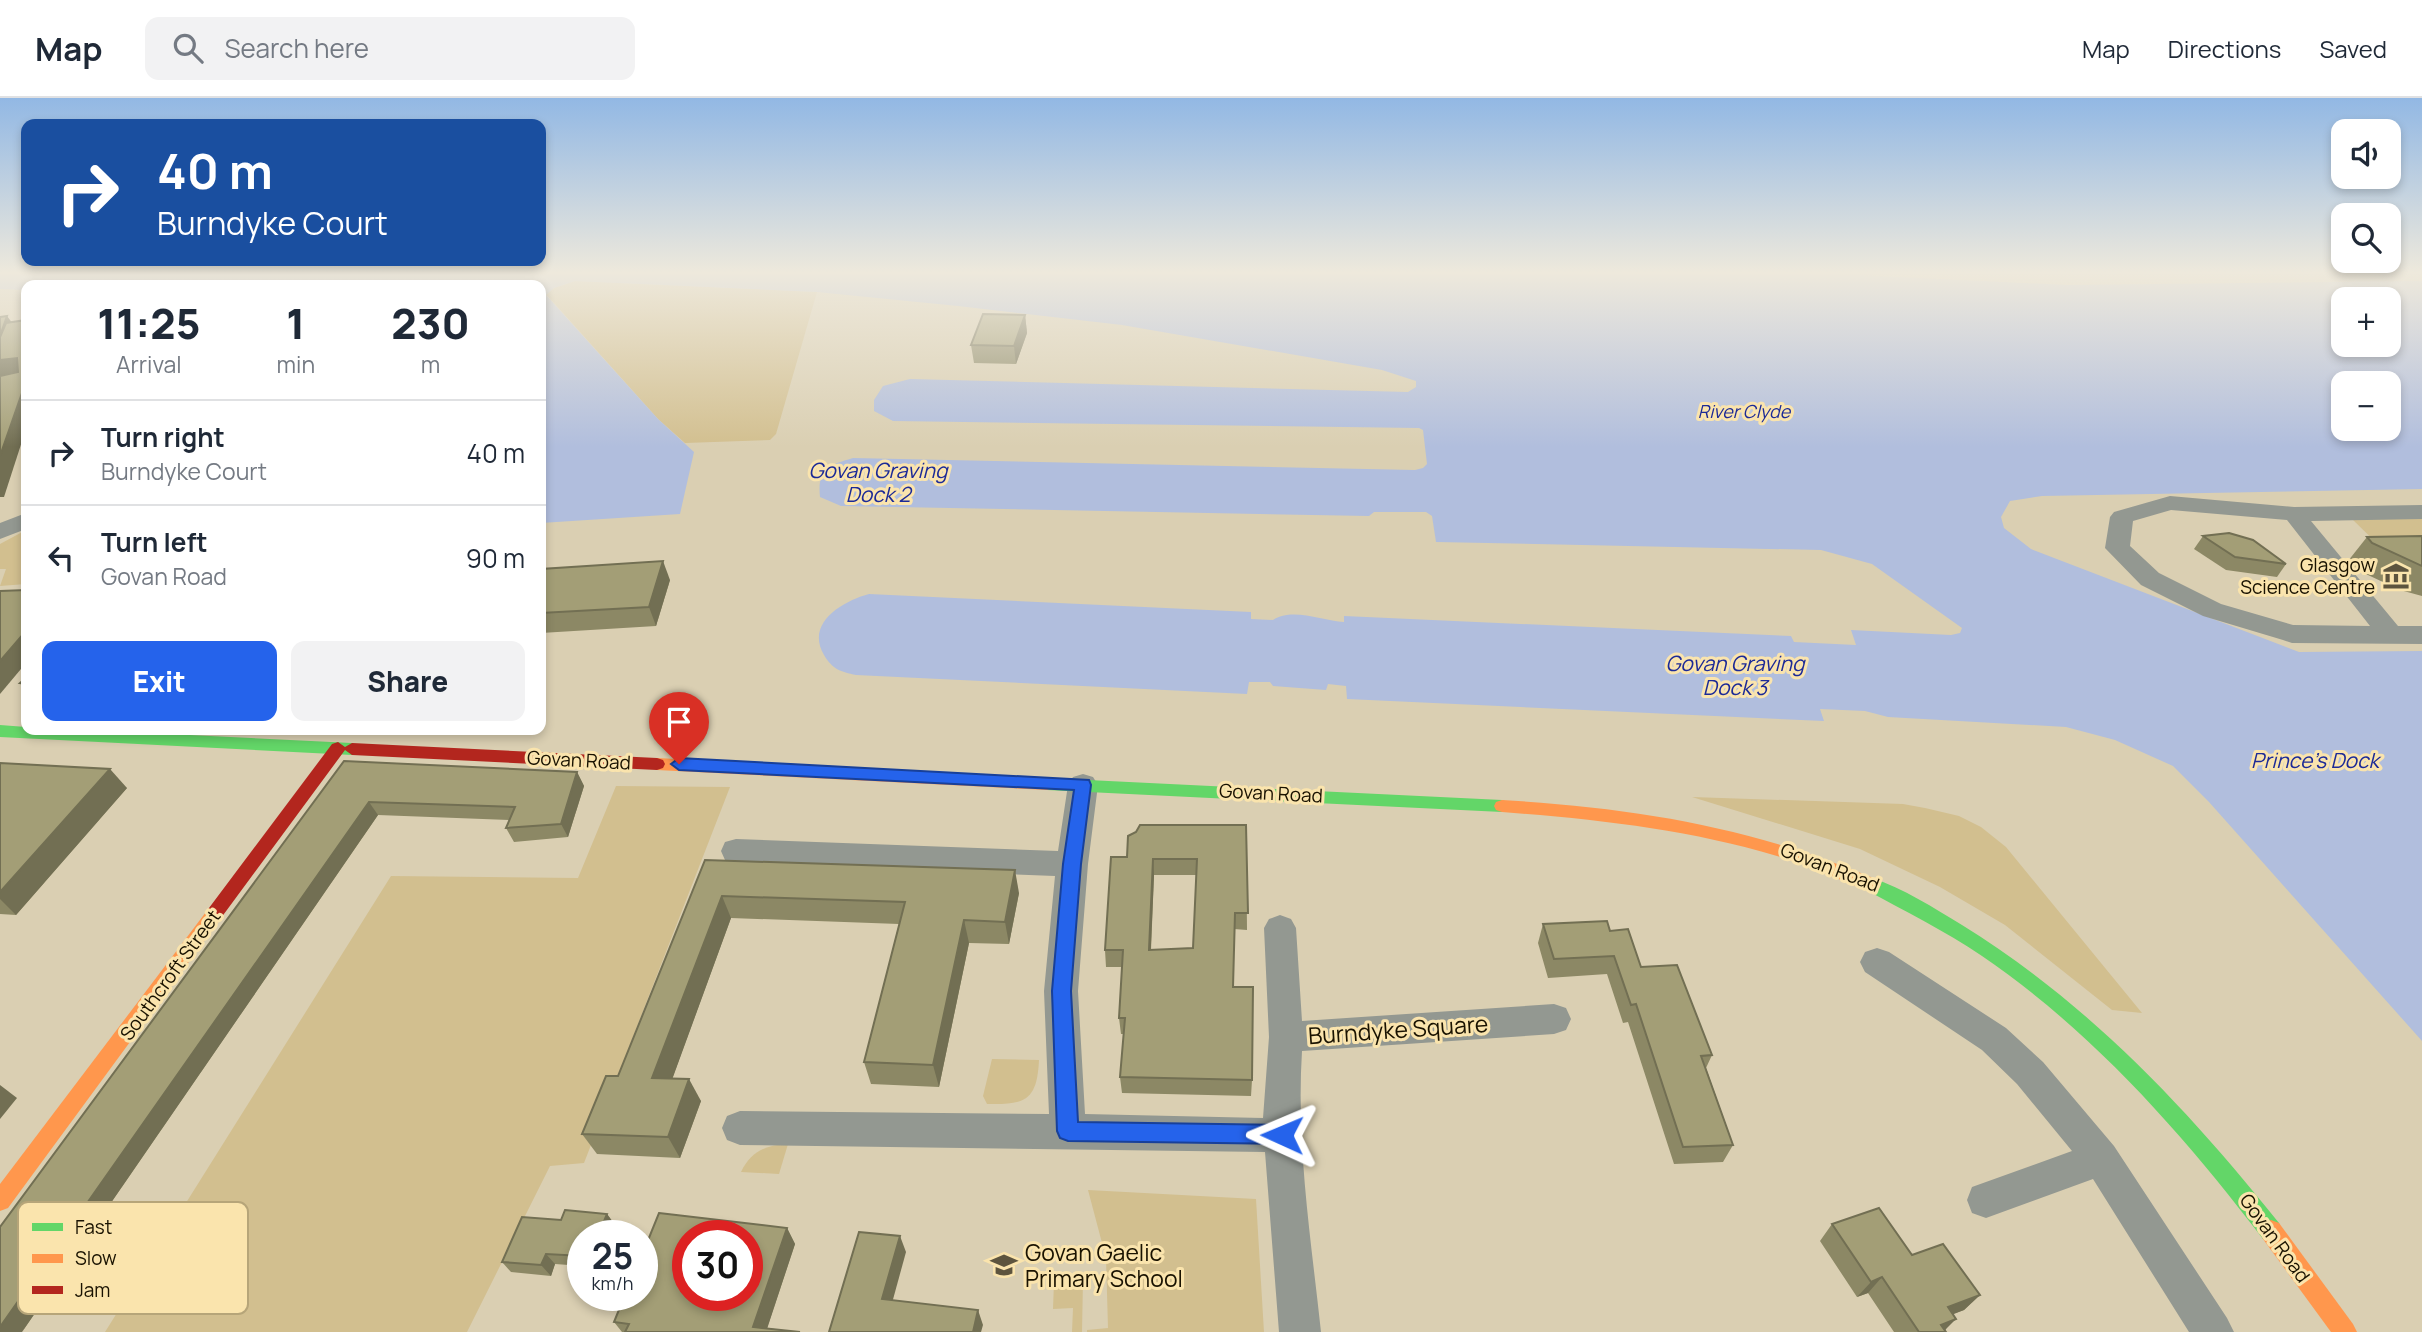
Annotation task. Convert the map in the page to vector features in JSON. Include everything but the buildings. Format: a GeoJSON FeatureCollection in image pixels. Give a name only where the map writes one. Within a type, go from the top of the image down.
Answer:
{"type":"FeatureCollection","features":[{"type":"Feature","properties":{"kind":"street"},"geometry":{"type":"LineString","coordinates":[[2354,513],[2344,505],[2422,501]]}},
{"type":"Feature","properties":{"kind":"street"},"geometry":{"type":"LineString","coordinates":[[2422,512],[2294,514],[2170,503],[2122,516],[2117,548],[2150,579],[2211,610],[2291,634],[2422,635]]}},
{"type":"Feature","properties":{"kind":"street"},"geometry":{"type":"LineString","coordinates":[[2294,514],[2327,559],[2364,599],[2391,635]]}},
{"type":"Feature","properties":{"kind":"street"},"geometry":{"type":"LineString","coordinates":[[0,532],[21,522]]}},
{"type":"Feature","properties":{"kind":"street","name":"Govan Road"},"geometry":{"type":"LineString","coordinates":[[0,732],[21,733]]}},
{"type":"Feature","properties":{"kind":"street","name":"Govan Road"},"geometry":{"type":"LineString","coordinates":[[63,735],[1355,797],[1607,814],[1701,828],[1766,843],[1889,889],[1949,922],[2000,956],[2054,998],[2123,1059],[2235,1185],[2345,1332]]}},
{"type":"Feature","properties":{"kind":"street","name":"Southcroft Street"},"geometry":{"type":"LineString","coordinates":[[0,1200],[338,748]]}},
{"type":"Feature","properties":{"kind":"street"},"geometry":{"type":"LineString","coordinates":[[1068,1131],[1061,991],[1072,864],[1083,785]]}},
{"type":"Feature","properties":{"kind":"street"},"geometry":{"type":"LineString","coordinates":[[736,851],[1072,864]]}},
{"type":"Feature","properties":{"kind":"street"},"geometry":{"type":"LineString","coordinates":[[1280,928],[1286,1037]]}},
{"type":"Feature","properties":{"kind":"street"},"geometry":{"type":"LineString","coordinates":[[1877,962],[1994,1039],[2030,1073],[2101,1158],[2213,1332]]}},
{"type":"Feature","properties":{"kind":"street","name":"Burndyke Square"},"geometry":{"type":"LineString","coordinates":[[1300,1332],[1282,1135],[1281,1098],[1286,1037],[1554,1019]]}},
{"type":"Feature","properties":{"kind":"street"},"geometry":{"type":"LineString","coordinates":[[740,1128],[1282,1135]]}},
{"type":"Feature","properties":{"kind":"street"},"geometry":{"type":"LineString","coordinates":[[1986,1200],[2101,1158]]}},
{"type":"Feature","properties":{"kind":"shaded area"},"geometry":{"type":"Polygon","coordinates":[[[580,332],[806,332],[776,434],[770,440],[685,443],[658,419],[580,332]]]}},
{"type":"Feature","properties":{"kind":"shaded area"},"geometry":{"type":"Polygon","coordinates":[[[2422,517],[2422,560],[2395,561],[2351,518],[2422,517]]]}},
{"type":"Feature","properties":{"kind":"shaded area"},"geometry":{"type":"Polygon","coordinates":[[[21,533],[21,584],[0,586],[6,569],[0,569],[0,544],[21,533]]]}},
{"type":"Feature","properties":{"kind":"shaded area"},"geometry":{"type":"Polygon","coordinates":[[[616,786],[730,787],[584,1163],[550,1166],[467,1332],[105,1332],[116,1314],[248,1314],[248,1202],[187,1202],[391,876],[578,878],[616,786]]]}},
{"type":"Feature","properties":{"kind":"shaded area"},"geometry":{"type":"Polygon","coordinates":[[[1692,797],[1903,804],[1959,816],[1981,827],[2006,847],[2142,1013],[2112,1010],[2005,925],[1940,887],[1860,849],[1692,797]]]}},
{"type":"Feature","properties":{"kind":"shaded area"},"geometry":{"type":"Polygon","coordinates":[[[992,1059],[1039,1060],[1036,1084],[1032,1092],[1020,1101],[987,1104],[983,1096],[992,1059]]]}},
{"type":"Feature","properties":{"kind":"shaded area"},"geometry":{"type":"Polygon","coordinates":[[[788,1144],[779,1174],[741,1172],[749,1159],[760,1150],[788,1144]]]}},
{"type":"Feature","properties":{"kind":"shaded area"},"geometry":{"type":"Polygon","coordinates":[[[1088,1190],[1256,1199],[1264,1332],[1087,1332],[1108,1328],[1106,1258],[1088,1190]]]}},
{"type":"Feature","properties":{"kind":"shaded area"},"geometry":{"type":"Polygon","coordinates":[[[1083,1280],[1082,1332],[1072,1332],[1073,1308],[1053,1309],[1054,1282],[1083,1280]]]}},
{"type":"Feature","properties":{"kind":"water"},"geometry":{"type":"Polygon","coordinates":[[[546,332],[579,332],[658,419],[694,452],[680,514],[546,523],[546,332]]]}},
{"type":"Feature","properties":{"kind":"water"},"geometry":{"type":"Polygon","coordinates":[[[1160,332],[2331,332],[2331,357],[2401,357],[2401,332],[2422,332],[2422,489],[2042,496],[2010,501],[2001,517],[2004,528],[2031,549],[2299,652],[2422,651],[2422,1041],[2209,802],[2173,766],[2115,740],[2066,727],[1888,717],[1865,711],[1820,709],[1824,721],[1347,699],[1346,686],[1328,684],[1326,690],[1273,686],[1270,682],[1249,682],[1247,694],[856,675],[837,669],[824,655],[819,643],[823,623],[838,608],[869,594],[1251,612],[1251,619],[1273,620],[1281,616],[1298,615],[1344,622],[1344,616],[1791,636],[1794,642],[1856,645],[1851,630],[1951,635],[1960,633],[1962,628],[1872,564],[1821,550],[1436,542],[1432,516],[1426,512],[1374,512],[1369,516],[841,506],[820,497],[821,480],[826,470],[853,458],[1415,470],[1427,464],[1423,430],[1419,428],[893,421],[874,411],[874,400],[883,386],[910,379],[1408,392],[1416,387],[1416,381],[1382,370],[1160,332]]]}},
{"type":"Feature","properties":{"kind":"traffic: fast"},"geometry":{"type":"LineString","coordinates":[[0,731],[21,732]]}},
{"type":"Feature","properties":{"kind":"traffic: fast"},"geometry":{"type":"LineString","coordinates":[[78,735],[352,749]]}},
{"type":"Feature","properties":{"kind":"traffic: fast"},"geometry":{"type":"LineString","coordinates":[[1047,784],[1502,806]]}},
{"type":"Feature","properties":{"kind":"traffic: fast"},"geometry":{"type":"LineString","coordinates":[[1872,885],[1932,916],[1988,951],[2042,990],[2092,1033],[2141,1079],[2186,1128],[2230,1178],[2271,1231]]}},
{"type":"Feature","properties":{"kind":"traffic: slow"},"geometry":{"type":"LineString","coordinates":[[657,764],[1047,784]]}},
{"type":"Feature","properties":{"kind":"traffic: slow"},"geometry":{"type":"LineString","coordinates":[[1502,806],[1598,814],[1691,828],[1783,850],[1872,885]]}},
{"type":"Feature","properties":{"kind":"traffic: slow"},"geometry":{"type":"LineString","coordinates":[[0,1201],[215,913]]}},
{"type":"Feature","properties":{"kind":"traffic: slow"},"geometry":{"type":"LineString","coordinates":[[2271,1231],[2345,1332]]}},
{"type":"Feature","properties":{"kind":"traffic: jam"},"geometry":{"type":"LineString","coordinates":[[215,913],[338,748]]}},
{"type":"Feature","properties":{"kind":"traffic: jam"},"geometry":{"type":"LineString","coordinates":[[352,749],[657,764]]}},
{"type":"Feature","properties":{"kind":"place","name":"Glasgow Science Centre"},"geometry":{"type":"Point","coordinates":[2396,576]}},
{"type":"Feature","properties":{"kind":"place","name":"Govan Gaelic Primary School"},"geometry":{"type":"Point","coordinates":[1004,1265]}},
{"type":"Feature","properties":{"kind":"route"},"geometry":{"type":"LineString","coordinates":[[679,764],[1083,785],[1072,864],[1061,991],[1068,1131],[1282,1135]]}},
{"type":"Feature","properties":{"kind":"water label","name":"River Clyde"},"geometry":{"type":"Point","coordinates":[1744,411]}},
{"type":"Feature","properties":{"kind":"water label","name":"Govan Graving Dock 2"},"geometry":{"type":"Point","coordinates":[878,482]}},
{"type":"Feature","properties":{"kind":"water label","name":"Govan Graving Dock 3"},"geometry":{"type":"Point","coordinates":[1735,675]}},
{"type":"Feature","properties":{"kind":"water label","name":"Prince's Dock"},"geometry":{"type":"Point","coordinates":[2315,760]}}]}
